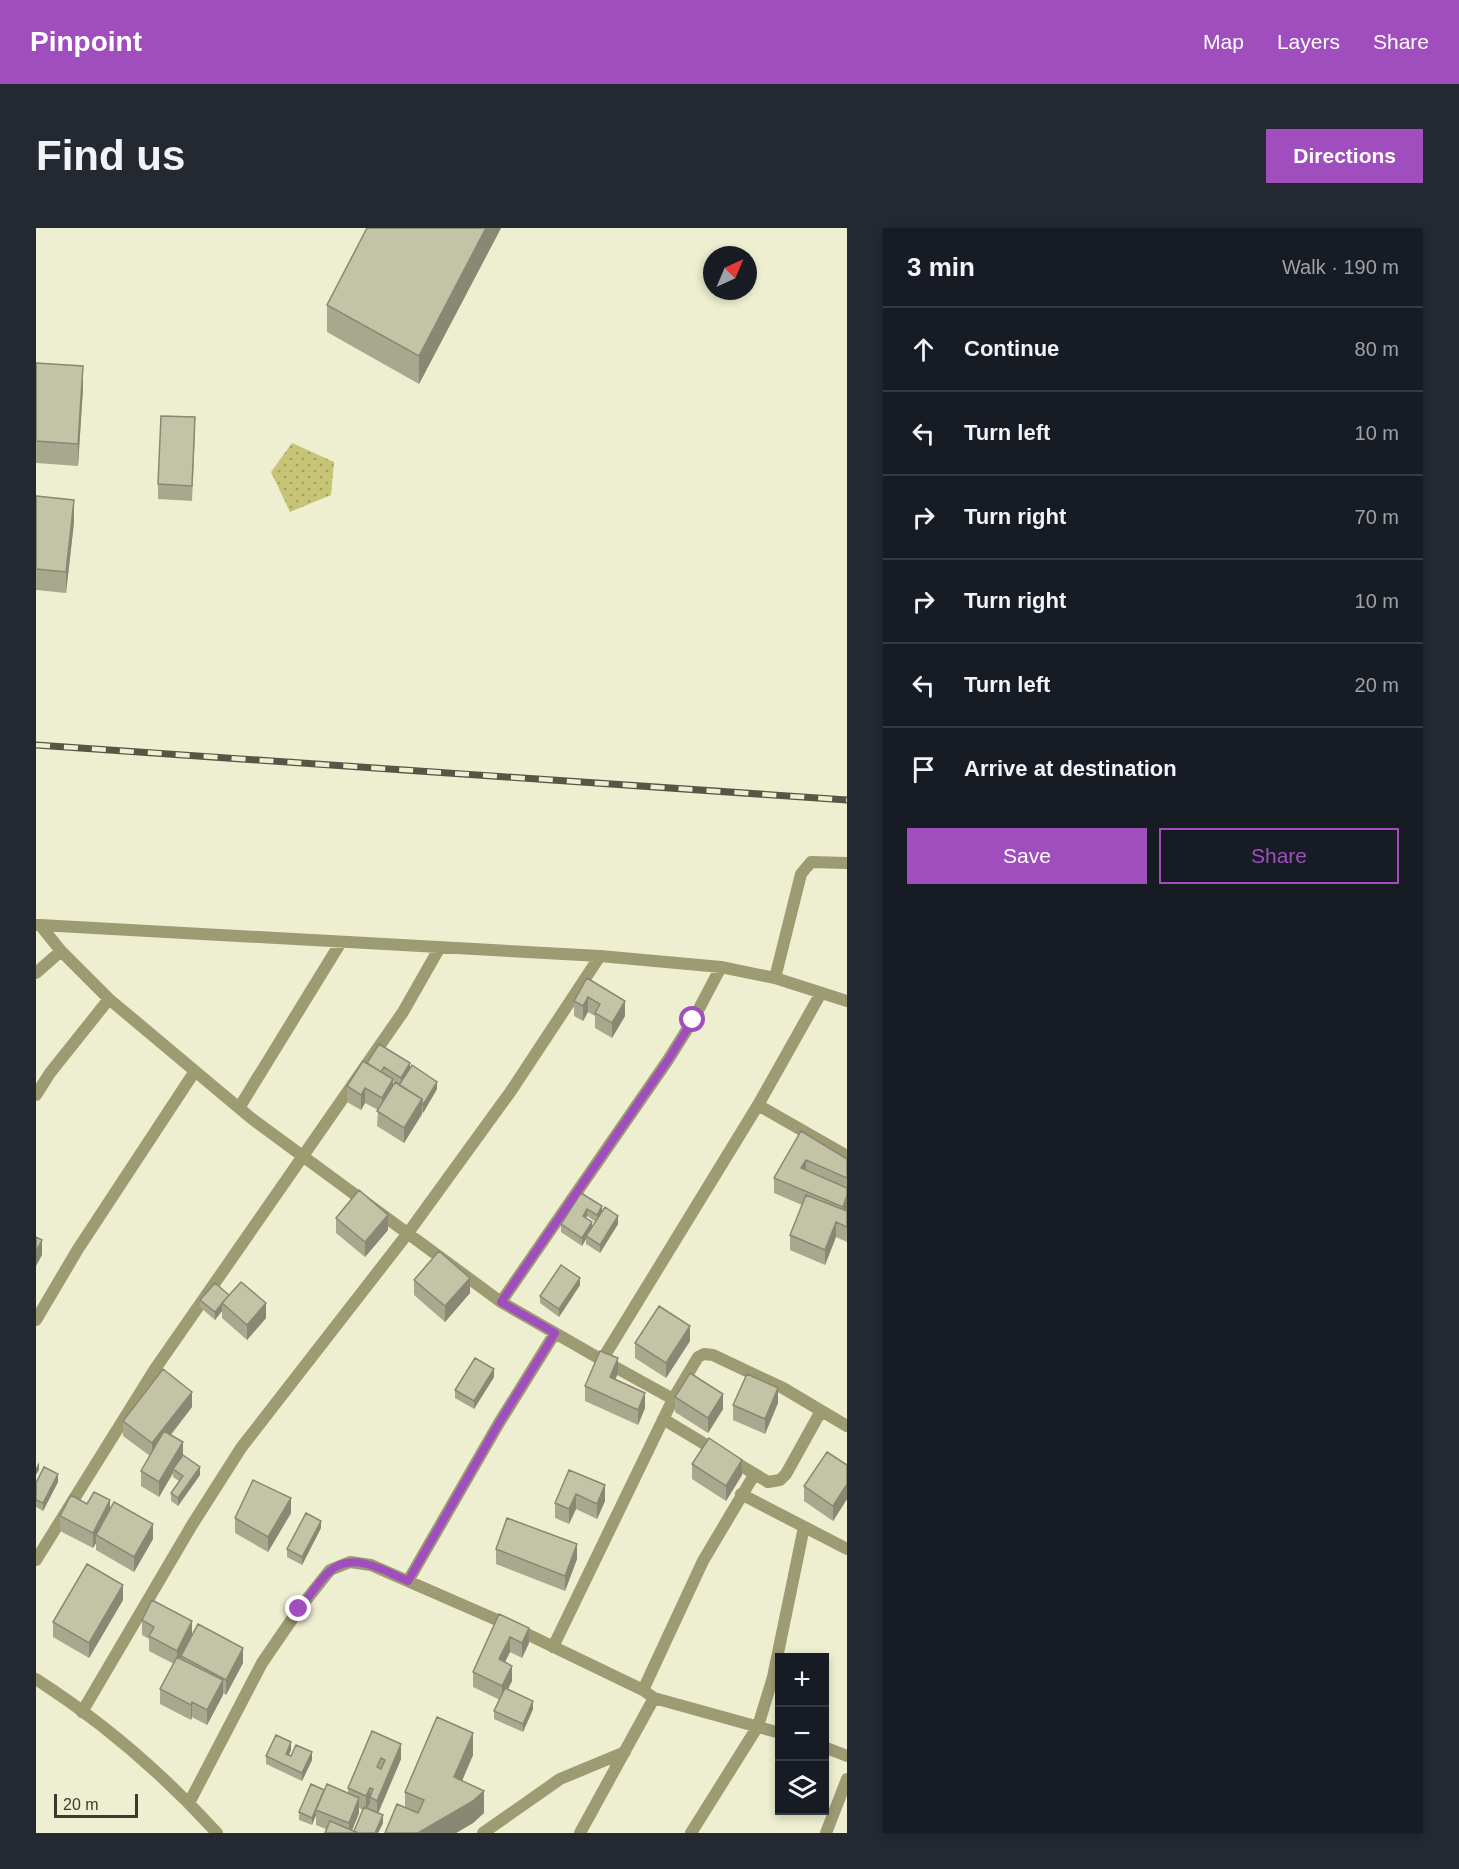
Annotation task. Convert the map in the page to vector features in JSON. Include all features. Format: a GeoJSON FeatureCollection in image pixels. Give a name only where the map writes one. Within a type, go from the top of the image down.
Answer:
{"type":"FeatureCollection","features":[{"type":"Feature","properties":{"kind":"street"},"geometry":{"type":"LineString","coordinates":[[775,978],[801,874],[811,862],[847,863]]}},
{"type":"Feature","properties":{"kind":"street"},"geometry":{"type":"LineString","coordinates":[[38,925],[600,956],[721,968],[775,978],[847,1001]]}},
{"type":"Feature","properties":{"kind":"street"},"geometry":{"type":"LineString","coordinates":[[38,925],[110,999],[239,1108],[303,1157],[501,1302],[673,1399]]}},
{"type":"Feature","properties":{"kind":"street"},"geometry":{"type":"LineString","coordinates":[[239,1108],[341,942]]}},
{"type":"Feature","properties":{"kind":"street"},"geometry":{"type":"LineString","coordinates":[[36,1560],[155,1369],[403,1012],[440,947]]}},
{"type":"Feature","properties":{"kind":"street"},"geometry":{"type":"LineString","coordinates":[[36,973],[61,951]]}},
{"type":"Feature","properties":{"kind":"street"},"geometry":{"type":"LineString","coordinates":[[82,1712],[192,1525],[241,1448],[408,1233],[511,1091],[600,956]]}},
{"type":"Feature","properties":{"kind":"street"},"geometry":{"type":"LineString","coordinates":[[501,1302],[668,1060],[721,968]]}},
{"type":"Feature","properties":{"kind":"street"},"geometry":{"type":"LineString","coordinates":[[602,1360],[758,1105],[821,993]]}},
{"type":"Feature","properties":{"kind":"street"},"geometry":{"type":"LineString","coordinates":[[36,1095],[50,1073],[110,999]]}},
{"type":"Feature","properties":{"kind":"street"},"geometry":{"type":"LineString","coordinates":[[36,1320],[78,1249],[195,1071]]}},
{"type":"Feature","properties":{"kind":"street"},"geometry":{"type":"LineString","coordinates":[[758,1105],[847,1156]]}},
{"type":"Feature","properties":{"kind":"street"},"geometry":{"type":"LineString","coordinates":[[408,1581],[499,1423],[555,1333]]}},
{"type":"Feature","properties":{"kind":"street"},"geometry":{"type":"LineString","coordinates":[[553,1647],[663,1419],[698,1357],[713,1354],[783,1388],[847,1426]]}},
{"type":"Feature","properties":{"kind":"street"},"geometry":{"type":"LineString","coordinates":[[663,1419],[768,1482],[780,1480],[821,1411]]}},
{"type":"Feature","properties":{"kind":"street"},"geometry":{"type":"LineString","coordinates":[[643,1690],[703,1561],[754,1474]]}},
{"type":"Feature","properties":{"kind":"street"},"geometry":{"type":"LineString","coordinates":[[741,1494],[847,1549]]}},
{"type":"Feature","properties":{"kind":"street"},"geometry":{"type":"LineString","coordinates":[[692,1833],[758,1726],[773,1677],[804,1527]]}},
{"type":"Feature","properties":{"kind":"street"},"geometry":{"type":"LineString","coordinates":[[189,1803],[262,1663],[299,1609],[330,1570],[350,1562],[371,1565],[504,1623],[643,1690],[654,1698],[775,1731]]}},
{"type":"Feature","properties":{"kind":"street"},"geometry":{"type":"LineString","coordinates":[[36,1679],[134,1752],[189,1803],[217,1833]]}},
{"type":"Feature","properties":{"kind":"street"},"geometry":{"type":"LineString","coordinates":[[579,1833],[654,1698]]}},
{"type":"Feature","properties":{"kind":"street"},"geometry":{"type":"LineString","coordinates":[[829,1749],[847,1756]]}},
{"type":"Feature","properties":{"kind":"street"},"geometry":{"type":"LineString","coordinates":[[483,1833],[560,1779],[625,1752]]}},
{"type":"Feature","properties":{"kind":"street"},"geometry":{"type":"LineString","coordinates":[[826,1833],[847,1779]]}},
{"type":"Feature","properties":{"kind":"shaded area"},"geometry":{"type":"Polygon","coordinates":[[[292,443],[334,462],[331,495],[290,512],[271,472],[292,443]]]}},
{"type":"Feature","properties":{"kind":"building"},"geometry":{"type":"Polygon","coordinates":[[[367,228],[486,228],[419,356],[327,305],[367,228]]]}},
{"type":"Feature","properties":{"kind":"building"},"geometry":{"type":"Polygon","coordinates":[[[36,363],[83,366],[78,444],[36,441],[36,363]]]}},
{"type":"Feature","properties":{"kind":"building"},"geometry":{"type":"Polygon","coordinates":[[[161,416],[195,417],[192,486],[158,484],[161,416]]]}},
{"type":"Feature","properties":{"kind":"building"},"geometry":{"type":"Polygon","coordinates":[[[36,496],[74,500],[66,572],[36,569],[36,496]]]}},
{"type":"Feature","properties":{"kind":"building"},"geometry":{"type":"Polygon","coordinates":[[[587,978],[625,1001],[612,1023],[595,1013],[600,1004],[588,997],[583,1006],[574,1001],[587,978]]]}},
{"type":"Feature","properties":{"kind":"building"},"geometry":{"type":"Polygon","coordinates":[[[379,1044],[410,1063],[401,1078],[384,1067],[381,1072],[367,1063],[379,1044]]]}},
{"type":"Feature","properties":{"kind":"building"},"geometry":{"type":"Polygon","coordinates":[[[363,1061],[393,1079],[382,1098],[365,1088],[361,1095],[347,1086],[363,1061]]]}},
{"type":"Feature","properties":{"kind":"building"},"geometry":{"type":"Polygon","coordinates":[[[412,1065],[437,1082],[423,1105],[422,1099],[399,1085],[412,1065]]]}},
{"type":"Feature","properties":{"kind":"building"},"geometry":{"type":"Polygon","coordinates":[[[395,1082],[422,1099],[404,1128],[377,1111],[395,1082]]]}},
{"type":"Feature","properties":{"kind":"building"},"geometry":{"type":"Polygon","coordinates":[[[801,1131],[847,1159],[847,1178],[806,1160],[801,1168],[847,1188],[843,1207],[774,1178],[801,1131]]]}},
{"type":"Feature","properties":{"kind":"building"},"geometry":{"type":"Polygon","coordinates":[[[359,1190],[388,1215],[365,1242],[336,1218],[359,1190]]]}},
{"type":"Feature","properties":{"kind":"building"},"geometry":{"type":"Polygon","coordinates":[[[581,1193],[602,1206],[597,1215],[587,1209],[583,1216],[592,1222],[582,1238],[561,1224],[581,1193]]]}},
{"type":"Feature","properties":{"kind":"building"},"geometry":{"type":"Polygon","coordinates":[[[806,1195],[847,1211],[847,1227],[836,1222],[825,1250],[790,1235],[806,1195]]]}},
{"type":"Feature","properties":{"kind":"building"},"geometry":{"type":"Polygon","coordinates":[[[605,1207],[618,1216],[600,1245],[586,1236],[605,1207]]]}},
{"type":"Feature","properties":{"kind":"building"},"geometry":{"type":"Polygon","coordinates":[[[36,1237],[42,1240],[36,1251],[36,1237]]]}},
{"type":"Feature","properties":{"kind":"building"},"geometry":{"type":"Polygon","coordinates":[[[439,1251],[470,1278],[445,1306],[414,1280],[439,1251]]]}},
{"type":"Feature","properties":{"kind":"building"},"geometry":{"type":"Polygon","coordinates":[[[561,1265],[580,1278],[559,1309],[540,1296],[561,1265]]]}},
{"type":"Feature","properties":{"kind":"building"},"geometry":{"type":"Polygon","coordinates":[[[241,1282],[266,1303],[247,1325],[222,1303],[241,1282]]]}},
{"type":"Feature","properties":{"kind":"building"},"geometry":{"type":"Polygon","coordinates":[[[215,1283],[229,1295],[215,1312],[200,1300],[215,1283]]]}},
{"type":"Feature","properties":{"kind":"building"},"geometry":{"type":"Polygon","coordinates":[[[659,1306],[690,1326],[666,1363],[635,1343],[659,1306]]]}},
{"type":"Feature","properties":{"kind":"building"},"geometry":{"type":"Polygon","coordinates":[[[600,1351],[618,1358],[610,1377],[645,1393],[638,1410],[585,1386],[600,1351]]]}},
{"type":"Feature","properties":{"kind":"building"},"geometry":{"type":"Polygon","coordinates":[[[475,1358],[494,1369],[474,1401],[455,1390],[475,1358]]]}},
{"type":"Feature","properties":{"kind":"building"},"geometry":{"type":"Polygon","coordinates":[[[163,1369],[192,1392],[152,1443],[123,1421],[163,1369]]]}},
{"type":"Feature","properties":{"kind":"building"},"geometry":{"type":"Polygon","coordinates":[[[690,1373],[723,1394],[708,1418],[675,1397],[690,1373]]]}},
{"type":"Feature","properties":{"kind":"building"},"geometry":{"type":"Polygon","coordinates":[[[747,1374],[778,1388],[765,1419],[733,1405],[747,1374]]]}},
{"type":"Feature","properties":{"kind":"building"},"geometry":{"type":"Polygon","coordinates":[[[164,1431],[183,1442],[159,1482],[141,1471],[164,1431]]]}},
{"type":"Feature","properties":{"kind":"building"},"geometry":{"type":"Polygon","coordinates":[[[709,1438],[742,1460],[726,1486],[692,1464],[709,1438]]]}},
{"type":"Feature","properties":{"kind":"building"},"geometry":{"type":"Polygon","coordinates":[[[827,1452],[847,1465],[847,1484],[833,1506],[804,1486],[827,1452]]]}},
{"type":"Feature","properties":{"kind":"building"},"geometry":{"type":"Polygon","coordinates":[[[183,1455],[200,1467],[178,1498],[171,1493],[183,1476],[173,1469],[183,1455]]]}},
{"type":"Feature","properties":{"kind":"building"},"geometry":{"type":"Polygon","coordinates":[[[44,1467],[58,1474],[43,1503],[36,1500],[36,1483],[44,1467]]]}},
{"type":"Feature","properties":{"kind":"building"},"geometry":{"type":"Polygon","coordinates":[[[569,1470],[605,1485],[597,1504],[576,1494],[569,1509],[555,1503],[569,1470]]]}},
{"type":"Feature","properties":{"kind":"building"},"geometry":{"type":"Polygon","coordinates":[[[253,1480],[291,1498],[268,1537],[235,1518],[253,1480]]]}},
{"type":"Feature","properties":{"kind":"building"},"geometry":{"type":"Polygon","coordinates":[[[94,1492],[110,1500],[93,1533],[60,1516],[71,1495],[87,1504],[94,1492]]]}},
{"type":"Feature","properties":{"kind":"building"},"geometry":{"type":"Polygon","coordinates":[[[114,1502],[153,1524],[134,1557],[96,1535],[114,1502]]]}},
{"type":"Feature","properties":{"kind":"building"},"geometry":{"type":"Polygon","coordinates":[[[306,1513],[321,1521],[302,1557],[287,1549],[306,1513]]]}},
{"type":"Feature","properties":{"kind":"building"},"geometry":{"type":"Polygon","coordinates":[[[507,1518],[577,1544],[565,1576],[496,1549],[507,1518]]]}},
{"type":"Feature","properties":{"kind":"building"},"geometry":{"type":"Polygon","coordinates":[[[87,1564],[123,1585],[89,1643],[53,1622],[87,1564]]]}},
{"type":"Feature","properties":{"kind":"building"},"geometry":{"type":"Polygon","coordinates":[[[152,1600],[192,1621],[177,1651],[149,1636],[154,1627],[142,1620],[152,1600]]]}},
{"type":"Feature","properties":{"kind":"building"},"geometry":{"type":"Polygon","coordinates":[[[499,1614],[529,1628],[522,1643],[510,1637],[499,1659],[512,1666],[502,1686],[473,1672],[499,1614]]]}},
{"type":"Feature","properties":{"kind":"building"},"geometry":{"type":"Polygon","coordinates":[[[198,1624],[243,1648],[226,1680],[181,1656],[198,1624]]]}},
{"type":"Feature","properties":{"kind":"building"},"geometry":{"type":"Polygon","coordinates":[[[177,1657],[223,1680],[207,1710],[192,1702],[191,1705],[160,1689],[177,1657]]]}},
{"type":"Feature","properties":{"kind":"building"},"geometry":{"type":"Polygon","coordinates":[[[505,1688],[533,1701],[523,1724],[494,1711],[505,1688]]]}},
{"type":"Feature","properties":{"kind":"building"},"geometry":{"type":"Polygon","coordinates":[[[437,1717],[473,1733],[454,1777],[484,1791],[473,1801],[418,1833],[385,1833],[397,1804],[418,1813],[424,1800],[405,1792],[437,1717]]]}},
{"type":"Feature","properties":{"kind":"building"},"geometry":{"type":"Polygon","coordinates":[[[372,1731],[401,1744],[377,1801],[370,1797],[373,1789],[370,1788],[366,1796],[348,1788],[372,1731]],[[381,1758],[377,1767],[381,1769],[385,1760],[381,1758]]]}},
{"type":"Feature","properties":{"kind":"building"},"geometry":{"type":"Polygon","coordinates":[[[276,1735],[291,1742],[286,1754],[291,1756],[296,1745],[312,1752],[302,1773],[266,1756],[276,1735]]]}},
{"type":"Feature","properties":{"kind":"building"},"geometry":{"type":"Polygon","coordinates":[[[311,1784],[324,1790],[312,1818],[299,1812],[311,1784]]]}},
{"type":"Feature","properties":{"kind":"building"},"geometry":{"type":"Polygon","coordinates":[[[327,1784],[359,1798],[349,1823],[316,1810],[327,1784]]]}},
{"type":"Feature","properties":{"kind":"building"},"geometry":{"type":"Polygon","coordinates":[[[364,1807],[383,1815],[375,1833],[354,1831],[364,1807]]]}},
{"type":"Feature","properties":{"kind":"building"},"geometry":{"type":"Polygon","coordinates":[[[330,1821],[358,1833],[325,1833],[330,1821]]]}},
{"type":"Feature","properties":{"kind":"railway"},"geometry":{"type":"LineString","coordinates":[[36,745],[847,800]]}},
{"type":"Feature","properties":{"kind":"route"},"geometry":{"type":"LineString","coordinates":[[299,1609],[330,1570],[350,1562],[371,1565],[408,1581],[499,1423],[555,1333],[501,1302],[668,1060],[693,1020]]}}]}
